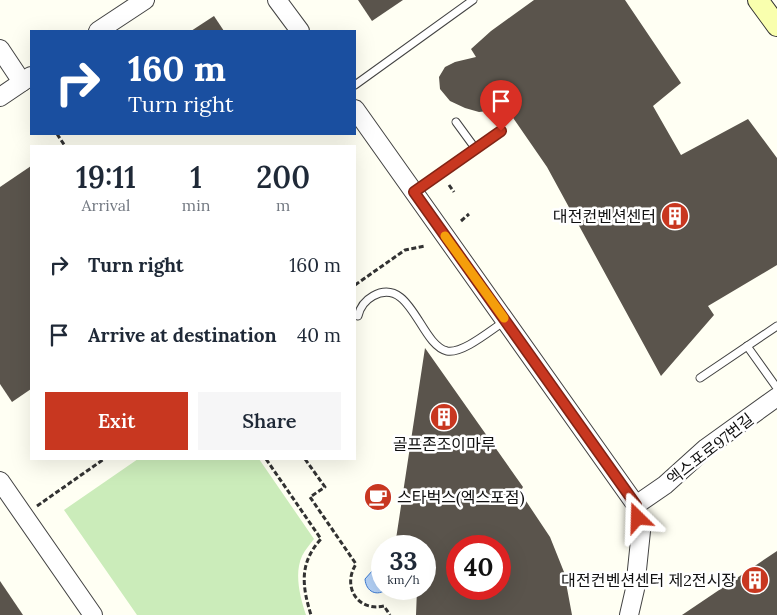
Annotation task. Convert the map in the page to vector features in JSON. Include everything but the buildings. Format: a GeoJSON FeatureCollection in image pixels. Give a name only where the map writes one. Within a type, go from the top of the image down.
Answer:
{"type":"FeatureCollection","features":[{"type":"Feature","properties":{"kind":"main road"},"geometry":{"type":"LineString","coordinates":[[758,0],[777,26]]}},
{"type":"Feature","properties":{"kind":"street"},"geometry":{"type":"LineString","coordinates":[[99,30],[144,0]]}},
{"type":"Feature","properties":{"kind":"street"},"geometry":{"type":"LineString","coordinates":[[277,0],[299,30]]}},
{"type":"Feature","properties":{"kind":"street"},"geometry":{"type":"LineString","coordinates":[[0,49],[27,79],[0,97]]}},
{"type":"Feature","properties":{"kind":"street"},"geometry":{"type":"LineString","coordinates":[[356,110],[636,505],[641,531],[629,615]]}},
{"type":"Feature","properties":{"kind":"street","name":"엑스포로97번길"},"geometry":{"type":"LineString","coordinates":[[636,505],[665,485],[706,448],[777,397]]}},
{"type":"Feature","properties":{"kind":"street"},"geometry":{"type":"LineString","coordinates":[[0,481],[92,615]]}},
{"type":"Feature","properties":{"kind":"lane"},"geometry":{"type":"LineString","coordinates":[[356,84],[473,0]]}},
{"type":"Feature","properties":{"kind":"lane"},"geometry":{"type":"LineString","coordinates":[[456,122],[475,148]]}},
{"type":"Feature","properties":{"kind":"lane"},"geometry":{"type":"LineString","coordinates":[[414,192],[501,131]]}},
{"type":"Feature","properties":{"kind":"lane"},"geometry":{"type":"LineString","coordinates":[[358,316],[360,308],[375,294],[396,294],[406,302],[433,340],[441,348],[449,352],[469,345],[505,321]]}},
{"type":"Feature","properties":{"kind":"lane"},"geometry":{"type":"LineString","coordinates":[[700,378],[777,326]]}},
{"type":"Feature","properties":{"kind":"lane"},"geometry":{"type":"LineString","coordinates":[[747,346],[777,388]]}},
{"type":"Feature","properties":{"kind":"path"},"geometry":{"type":"LineString","coordinates":[[449,185],[454,192]]}},
{"type":"Feature","properties":{"kind":"path"},"geometry":{"type":"LineString","coordinates":[[461,221],[469,214]]}},
{"type":"Feature","properties":{"kind":"path"},"geometry":{"type":"LineString","coordinates":[[356,284],[405,250],[425,246]]}},
{"type":"Feature","properties":{"kind":"path"},"geometry":{"type":"LineString","coordinates":[[36,506],[103,460]]}},
{"type":"Feature","properties":{"kind":"path"},"geometry":{"type":"LineString","coordinates":[[267,460],[321,539],[312,548],[305,563],[304,585],[311,615]]}},
{"type":"Feature","properties":{"kind":"path"},"geometry":{"type":"LineString","coordinates":[[306,460],[325,487],[310,497],[356,564],[351,572],[350,586],[357,599],[369,606],[384,606],[390,615]]}},
{"type":"Feature","properties":{"kind":"green space"},"geometry":{"type":"Polygon","coordinates":[[[137,460],[260,460],[314,539],[302,556],[298,570],[300,593],[306,615],[137,615],[64,510],[137,460]]]}},
{"type":"Feature","properties":{"kind":"water"},"geometry":{"type":"Polygon","coordinates":[[[371,572],[371,591],[367,587],[365,579],[371,572]]]}},
{"type":"Feature","properties":{"kind":"slow traffic"},"geometry":{"type":"LineString","coordinates":[[445,236],[504,318]]}},
{"type":"Feature","properties":{"kind":"place","name":"대전컨벤션센터"},"geometry":{"type":"Point","coordinates":[675,216]}},
{"type":"Feature","properties":{"kind":"place","name":"골프존조이마루"},"geometry":{"type":"Point","coordinates":[444,417]}},
{"type":"Feature","properties":{"kind":"place","name":"스타벅스(엑스포점)"},"geometry":{"type":"Point","coordinates":[378,497]}},
{"type":"Feature","properties":{"kind":"place","name":"대전컨벤션센터 제2전시장"},"geometry":{"type":"Point","coordinates":[755,580]}},
{"type":"Feature","properties":{"kind":"route"},"geometry":{"type":"LineString","coordinates":[[501,131],[414,192],[636,505],[638,518]]}}]}
